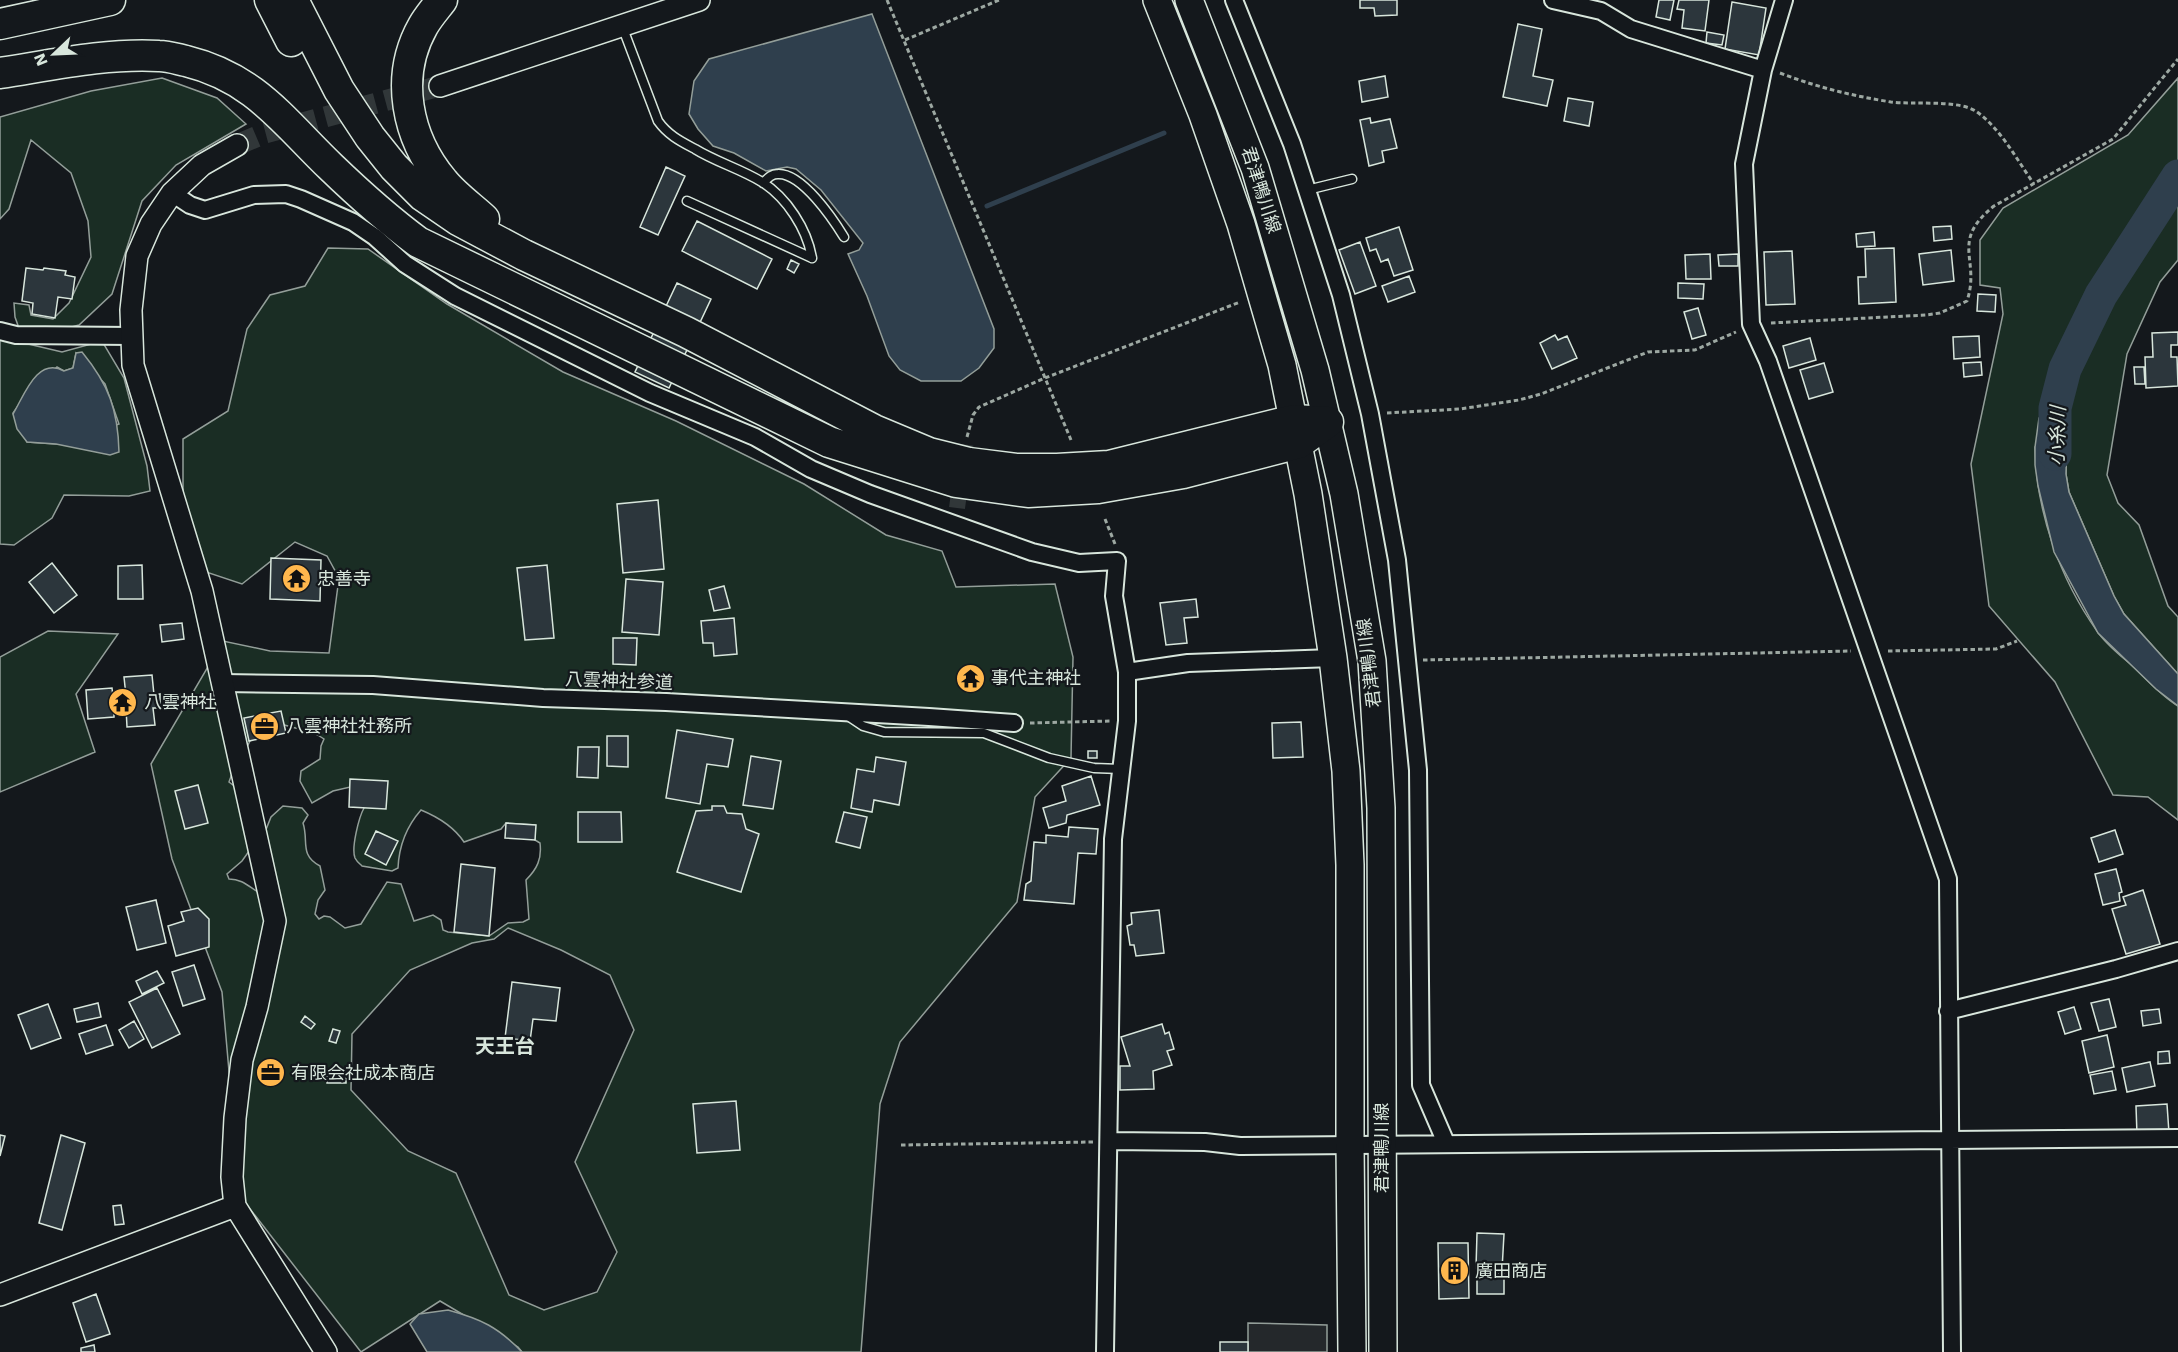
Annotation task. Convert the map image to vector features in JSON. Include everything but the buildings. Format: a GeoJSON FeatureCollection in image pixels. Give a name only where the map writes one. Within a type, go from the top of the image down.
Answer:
{"type":"FeatureCollection","features":[{"type":"Feature","properties":{"kind":"highway"},"geometry":{"type":"LineString","coordinates":[[0,24],[110,0]]}},
{"type":"Feature","properties":{"kind":"highway"},"geometry":{"type":"LineString","coordinates":[[270,0],[317,90],[350,140],[401,198],[484,276]]}},
{"type":"Feature","properties":{"kind":"highway"},"geometry":{"type":"LineString","coordinates":[[293,0],[339,90],[370,137],[394,167],[423,196],[458,220],[524,255],[686,332],[874,430],[929,453],[969,463],[1016,469],[1109,466],[1296,431]]}},
{"type":"Feature","properties":{"kind":"highway"},"geometry":{"type":"LineString","coordinates":[[442,0],[422,26],[409,63],[406,87],[409,115],[421,149],[443,182],[524,255]]}},
{"type":"Feature","properties":{"kind":"highway"},"geometry":{"type":"LineString","coordinates":[[0,73],[113,56],[161,56],[205,66],[241,82],[276,110],[379,213],[418,242],[829,442],[956,482],[1028,492],[1098,488],[1182,473],[1296,431],[1328,422]]}},
{"type":"Feature","properties":{"kind":"main road","name":"君津鴨川線"},"geometry":{"type":"LineString","coordinates":[[1157,0],[1241,224],[1282,364],[1308,494],[1333,658],[1346,771],[1350,865],[1352,1352]]}},
{"type":"Feature","properties":{"kind":"main road","name":"君津鴨川線"},"geometry":{"type":"LineString","coordinates":[[1189,0],[1255,168],[1315,370],[1344,494],[1372,661],[1381,808],[1383,1352]]}},
{"type":"Feature","properties":{"kind":"street"},"geometry":{"type":"LineString","coordinates":[[440,86],[699,0]]}},
{"type":"Feature","properties":{"kind":"street"},"geometry":{"type":"LineString","coordinates":[[1234,0],[1292,144],[1341,295],[1370,414],[1397,560],[1418,770],[1421,1085],[1446,1143]]}},
{"type":"Feature","properties":{"kind":"street"},"geometry":{"type":"LineString","coordinates":[[1553,0],[1601,10],[1631,29],[1764,69]]}},
{"type":"Feature","properties":{"kind":"street"},"geometry":{"type":"LineString","coordinates":[[1784,0],[1764,69],[1744,164],[1751,324],[1768,361],[1948,879],[1952,1352]]}},
{"type":"Feature","properties":{"kind":"street"},"geometry":{"type":"LineString","coordinates":[[237,145],[202,165],[172,194],[151,224],[137,256],[131,310],[133,365],[202,591],[275,921],[257,1007],[242,1060],[235,1118],[232,1177],[235,1206],[326,1352]]}},
{"type":"Feature","properties":{"kind":"street"},"geometry":{"type":"LineString","coordinates":[[172,194],[190,205],[205,210],[254,195],[286,194],[322,207],[353,222],[375,237],[405,264],[455,296],[650,393],[755,437],[811,469],[870,494],[954,515],[1032,552],[1079,562],[1117,561],[1114,596],[1127,672],[1127,721],[1113,839],[1105,1352]]}},
{"type":"Feature","properties":{"kind":"street"},"geometry":{"type":"LineString","coordinates":[[0,331],[16,335],[132,336]]}},
{"type":"Feature","properties":{"kind":"street"},"geometry":{"type":"LineString","coordinates":[[1127,672],[1188,663],[1333,658]]}},
{"type":"Feature","properties":{"kind":"street","name":"八雲神社参道"},"geometry":{"type":"LineString","coordinates":[[223,683],[373,685],[543,698],[666,702],[1014,723]]}},
{"type":"Feature","properties":{"kind":"street"},"geometry":{"type":"LineString","coordinates":[[1948,1011],[2178,951]]}},
{"type":"Feature","properties":{"kind":"street"},"geometry":{"type":"LineString","coordinates":[[1109,1142],[1205,1143],[1240,1146],[2178,1138]]}},
{"type":"Feature","properties":{"kind":"street"},"geometry":{"type":"LineString","coordinates":[[0,1295],[235,1206]]}},
{"type":"Feature","properties":{"kind":"lane"},"geometry":{"type":"LineString","coordinates":[[621,25],[658,121],[667,134],[711,159],[763,183],[796,216],[809,244],[812,258],[687,201]]}},
{"type":"Feature","properties":{"kind":"lane"},"geometry":{"type":"LineString","coordinates":[[763,183],[771,175],[788,176],[811,192],[829,213],[844,237]]}},
{"type":"Feature","properties":{"kind":"lane"},"geometry":{"type":"LineString","coordinates":[[1307,190],[1352,179]]}},
{"type":"Feature","properties":{"kind":"lane"},"geometry":{"type":"LineString","coordinates":[[841,712],[864,726],[884,732],[984,733],[1049,758],[1094,768],[1120,769]]}},
{"type":"Feature","properties":{"kind":"path"},"geometry":{"type":"LineString","coordinates":[[887,0],[1071,440]]}},
{"type":"Feature","properties":{"kind":"path"},"geometry":{"type":"LineString","coordinates":[[905,40],[999,0]]}},
{"type":"Feature","properties":{"kind":"path"},"geometry":{"type":"LineString","coordinates":[[1370,414],[1460,409],[1519,400],[1541,394],[1648,352],[1695,350],[1751,324],[1926,315],[1956,307],[1967,301],[1971,291],[1968,242],[1977,223],[1994,206],[2113,139],[2178,59]]}},
{"type":"Feature","properties":{"kind":"path"},"geometry":{"type":"LineString","coordinates":[[1764,69],[1819,88],[1893,102],[1944,103],[1975,111],[1998,133],[2034,184]]}},
{"type":"Feature","properties":{"kind":"path"},"geometry":{"type":"LineString","coordinates":[[966,442],[973,415],[980,407],[1045,378],[1262,293]]}},
{"type":"Feature","properties":{"kind":"path"},"geometry":{"type":"LineString","coordinates":[[1105,519],[1117,548],[1117,561]]}},
{"type":"Feature","properties":{"kind":"path"},"geometry":{"type":"LineString","coordinates":[[1408,661],[1996,650],[2017,641]]}},
{"type":"Feature","properties":{"kind":"path"},"geometry":{"type":"LineString","coordinates":[[1014,723],[1127,721]]}},
{"type":"Feature","properties":{"kind":"path"},"geometry":{"type":"LineString","coordinates":[[901,1144],[1109,1142]]}},
{"type":"Feature","properties":{"kind":"green space"},"geometry":{"type":"Polygon","coordinates":[[[162,78],[217,98],[246,124],[176,165],[142,201],[112,294],[79,325],[53,332],[20,331],[15,317],[14,303],[29,305],[31,315],[53,319],[69,303],[91,257],[88,221],[71,173],[31,140],[9,209],[0,219],[0,117],[91,91],[162,78]]]}},
{"type":"Feature","properties":{"kind":"green space"},"geometry":{"type":"Polygon","coordinates":[[[2178,78],[2178,260],[2160,282],[2127,354],[2107,475],[2118,503],[2139,525],[2168,606],[2178,617],[2178,674],[2124,614],[2114,596],[2069,492],[2066,474],[2067,439],[2035,447],[2040,496],[2052,544],[2084,611],[2106,642],[2161,694],[2178,706],[2178,820],[2148,797],[2113,795],[2055,682],[1989,606],[1971,464],[2003,314],[2000,288],[1980,285],[1980,240],[2003,208],[2128,135],[2178,78]]]}},
{"type":"Feature","properties":{"kind":"green space"},"geometry":{"type":"Polygon","coordinates":[[[328,248],[368,249],[447,304],[563,372],[676,421],[804,484],[886,535],[942,551],[956,587],[1055,584],[1073,657],[1071,758],[1035,797],[1017,902],[900,1042],[880,1104],[861,1352],[522,1352],[518,1347],[440,1301],[361,1352],[240,1196],[222,992],[172,859],[151,764],[223,641],[270,651],[329,653],[339,578],[327,556],[295,542],[242,584],[206,572],[183,493],[183,439],[228,411],[247,329],[270,295],[305,286],[328,248]],[[282,724],[252,737],[247,747],[229,746],[233,771],[229,782],[237,788],[252,847],[242,861],[227,874],[229,879],[242,882],[261,894],[265,832],[271,817],[283,806],[302,808],[308,815],[303,823],[307,852],[313,862],[320,866],[325,890],[318,900],[315,914],[319,919],[324,916],[330,917],[345,928],[361,924],[387,882],[401,884],[414,921],[433,915],[441,920],[443,930],[448,932],[489,936],[508,923],[523,922],[529,919],[526,880],[536,868],[540,854],[540,843],[535,840],[535,825],[506,823],[501,829],[464,842],[445,823],[421,810],[404,837],[398,868],[392,871],[362,866],[355,858],[354,847],[364,808],[350,787],[333,791],[312,803],[300,781],[301,771],[320,759],[324,739],[309,731],[282,724]],[[508,928],[494,939],[472,943],[410,970],[352,1034],[351,1090],[408,1151],[456,1173],[509,1295],[544,1310],[597,1292],[617,1252],[575,1162],[634,1030],[610,975],[561,950],[508,928]]]}},
{"type":"Feature","properties":{"kind":"green space"},"geometry":{"type":"Polygon","coordinates":[[[0,330],[24,343],[62,352],[102,341],[124,378],[147,466],[150,491],[129,496],[64,495],[52,518],[14,545],[0,544],[0,330]],[[76,353],[73,368],[64,371],[57,367],[20,403],[13,413],[27,442],[56,444],[119,424],[105,384],[76,353]]]}},
{"type":"Feature","properties":{"kind":"green space"},"geometry":{"type":"Polygon","coordinates":[[[48,631],[118,634],[76,694],[95,752],[0,792],[0,657],[48,631]]]}},
{"type":"Feature","properties":{"kind":"shaded area"},"geometry":{"type":"Polygon","coordinates":[[[1248,1323],[1327,1325],[1327,1352],[1248,1352],[1248,1323]]]}},
{"type":"Feature","properties":{"kind":"water"},"geometry":{"type":"Polygon","coordinates":[[[872,14],[994,329],[994,348],[979,368],[961,381],[921,381],[900,370],[889,356],[867,296],[848,254],[859,250],[863,243],[821,190],[796,169],[787,167],[766,171],[734,153],[713,146],[689,114],[694,81],[709,59],[872,14]]]}},
{"type":"Feature","properties":{"kind":"water"},"geometry":{"type":"Polygon","coordinates":[[[82,352],[105,387],[114,411],[119,452],[110,455],[56,444],[27,442],[17,429],[13,414],[32,380],[46,369],[55,368],[64,371],[73,368],[76,353],[82,352]]]}},
{"type":"Feature","properties":{"kind":"water"},"geometry":{"type":"Polygon","coordinates":[[[2055,408],[2067,439],[2066,474],[2069,492],[2124,614],[2178,674],[2178,706],[2156,689],[2098,633],[2054,552],[2038,486],[2035,447],[2039,418],[2055,408]]]}},
{"type":"Feature","properties":{"kind":"water"},"geometry":{"type":"Polygon","coordinates":[[[448,1310],[488,1325],[505,1336],[522,1352],[427,1352],[410,1324],[419,1314],[448,1310]]]}},
{"type":"Feature","properties":{"kind":"waterway"},"geometry":{"type":"LineString","coordinates":[[987,206],[1164,133]]}},
{"type":"Feature","properties":{"kind":"waterway","name":"小糸川"},"geometry":{"type":"LineString","coordinates":[[2055,454],[2055,408],[2065,369],[2101,295],[2178,176]]}},
{"type":"Feature","properties":{"kind":"tunnel"},"geometry":{"type":"LineString","coordinates":[[237,145],[265,133],[440,86]]}},
{"type":"Feature","properties":{"kind":"tunnel"},"geometry":{"type":"LineString","coordinates":[[957,508],[966,442]]}},
{"type":"Feature","properties":{"kind":"place","name":"忠善寺"},"geometry":{"type":"Point","coordinates":[296,579]}},
{"type":"Feature","properties":{"kind":"place","name":"事代主神社"},"geometry":{"type":"Point","coordinates":[970,678]}},
{"type":"Feature","properties":{"kind":"place","name":"八雲神社"},"geometry":{"type":"Point","coordinates":[123,702]}},
{"type":"Feature","properties":{"kind":"place","name":"八雲神社社務所"},"geometry":{"type":"Point","coordinates":[265,726]}},
{"type":"Feature","properties":{"kind":"place","name":"有限会社成本商店"},"geometry":{"type":"Point","coordinates":[270,1073]}},
{"type":"Feature","properties":{"kind":"place","name":"廣田商店"},"geometry":{"type":"Point","coordinates":[1454,1271]}},
{"type":"Feature","properties":{"kind":"district","name":"天王台"},"geometry":{"type":"Point","coordinates":[505,1046]}}]}
